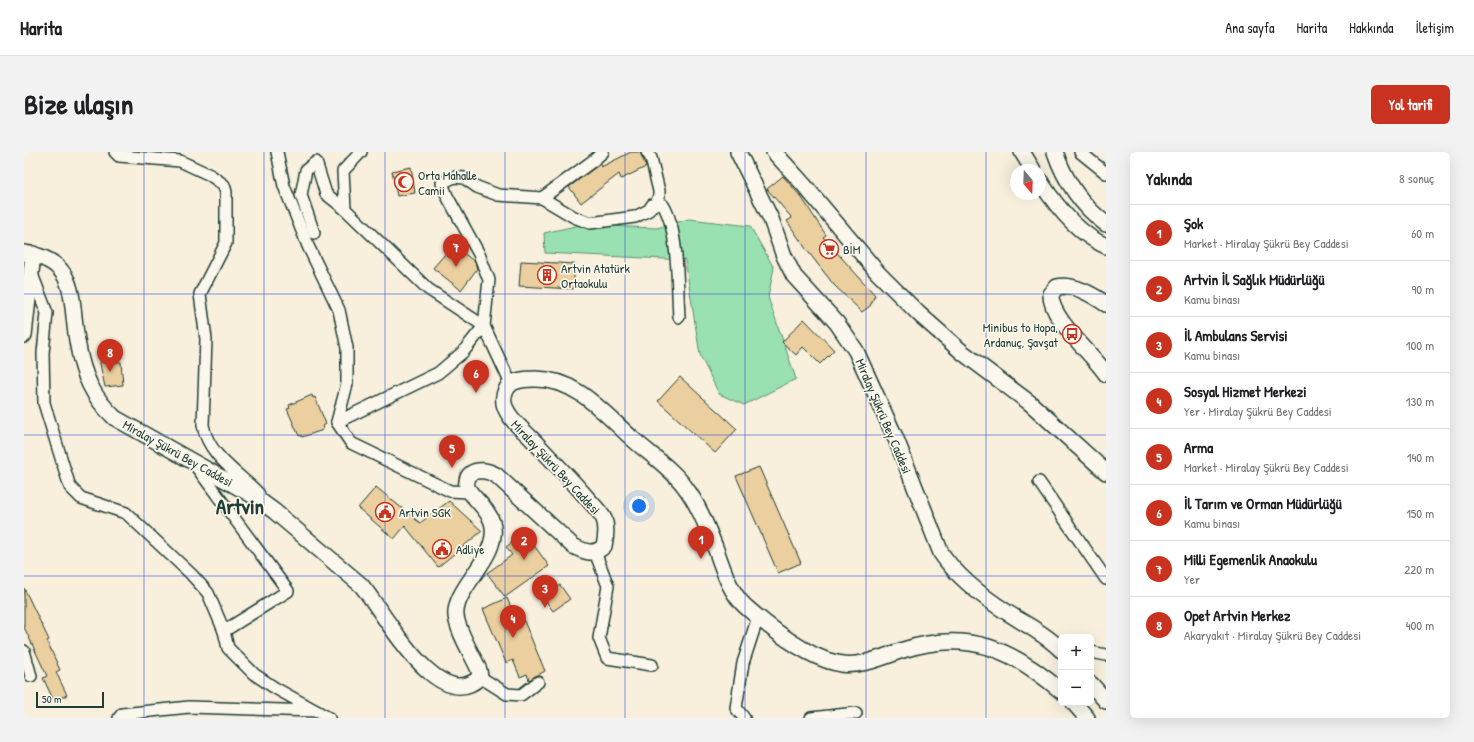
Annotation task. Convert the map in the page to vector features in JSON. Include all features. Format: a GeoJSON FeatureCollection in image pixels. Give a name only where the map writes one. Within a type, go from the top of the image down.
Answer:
{"type":"FeatureCollection","features":[{"type":"Feature","properties":{"kind":"main road","name":"Miralay Şükrü Bey Caddesi"},"geometry":{"type":"LineString","coordinates":[[738,152],[771,219],[784,256],[794,276],[837,323],[856,351],[896,439],[941,553],[948,564],[994,603],[1058,646]]}},
{"type":"Feature","properties":{"kind":"main road"},"geometry":{"type":"LineString","coordinates":[[774,152],[804,185],[878,273],[923,318],[962,352],[1030,403],[1106,472]]}},
{"type":"Feature","properties":{"kind":"main road"},"geometry":{"type":"LineString","coordinates":[[1022,152],[1029,164]]}},
{"type":"Feature","properties":{"kind":"main road"},"geometry":{"type":"LineString","coordinates":[[1055,152],[1080,200],[1092,214],[1106,224]]}},
{"type":"Feature","properties":{"kind":"main road"},"geometry":{"type":"LineString","coordinates":[[1046,189],[1073,224],[1097,242],[1106,246]]}},
{"type":"Feature","properties":{"kind":"main road","name":"Miralay Şükrü Bey Caddesi"},"geometry":{"type":"LineString","coordinates":[[29,254],[47,258],[55,264],[66,278],[71,293],[81,358],[90,386],[102,405],[115,418],[252,495],[274,511],[361,584],[402,644],[436,676],[458,687],[473,684],[480,677]]}},
{"type":"Feature","properties":{"kind":"main road"},"geometry":{"type":"LineString","coordinates":[[24,335],[30,269],[29,254]]}},
{"type":"Feature","properties":{"kind":"main road"},"geometry":{"type":"LineString","coordinates":[[1106,304],[1086,293],[1067,286],[1057,287],[1051,294],[1052,304],[1060,318],[1106,374]]}},
{"type":"Feature","properties":{"kind":"main road"},"geometry":{"type":"LineString","coordinates":[[511,384],[521,380],[532,379],[553,380],[564,383],[590,400],[669,471],[684,486],[694,502],[708,530],[734,592],[740,601],[758,617],[811,654],[841,664],[849,665],[865,662],[914,646],[955,642],[982,644],[1004,652],[1058,689]]}},
{"type":"Feature","properties":{"kind":"main road","name":"Miralay Şükrü Bey Caddesi"},"geometry":{"type":"LineString","coordinates":[[511,384],[506,390],[503,400],[511,418],[562,470],[603,517],[606,538],[604,546],[596,552]]}},
{"type":"Feature","properties":{"kind":"main road"},"geometry":{"type":"LineString","coordinates":[[480,677],[479,670],[458,624],[456,616],[457,608],[490,547],[493,534],[490,518],[469,492],[466,482],[468,476],[472,472],[483,470],[490,472],[507,484],[564,540],[581,550],[596,552]]}},
{"type":"Feature","properties":{"kind":"main road"},"geometry":{"type":"LineString","coordinates":[[1094,687],[1106,701]]}},
{"type":"Feature","properties":{"kind":"main road"},"geometry":{"type":"LineString","coordinates":[[1077,706],[1087,718]]}},
{"type":"Feature","properties":{"kind":"street"},"geometry":{"type":"LineString","coordinates":[[115,152],[119,156],[180,161],[210,175],[224,185],[226,192],[226,243],[200,294],[206,339],[203,425],[204,435],[218,457],[254,489],[274,511]]}},
{"type":"Feature","properties":{"kind":"street"},"geometry":{"type":"LineString","coordinates":[[277,152],[284,186],[308,246],[339,310],[347,348],[347,384],[338,422],[351,443],[450,490],[469,492]]}},
{"type":"Feature","properties":{"kind":"street"},"geometry":{"type":"LineString","coordinates":[[345,209],[343,171],[361,152]]}},
{"type":"Feature","properties":{"kind":"street"},"geometry":{"type":"LineString","coordinates":[[542,198],[594,160],[602,152]]}},
{"type":"Feature","properties":{"kind":"street"},"geometry":{"type":"LineString","coordinates":[[647,152],[651,158],[659,191],[656,204]]}},
{"type":"Feature","properties":{"kind":"street"},"geometry":{"type":"LineString","coordinates":[[1080,152],[1106,173]]}},
{"type":"Feature","properties":{"kind":"street"},"geometry":{"type":"LineString","coordinates":[[314,233],[301,195],[306,170],[316,162],[326,194],[345,209],[428,289],[484,326],[511,384]]}},
{"type":"Feature","properties":{"kind":"street"},"geometry":{"type":"LineString","coordinates":[[338,422],[438,373],[463,352],[484,326],[490,280],[479,254],[447,196],[442,183],[445,180],[454,177],[464,178],[478,187],[498,195],[542,198],[574,217],[590,223],[635,216],[656,204],[663,205],[671,226],[676,260],[679,317]]}},
{"type":"Feature","properties":{"kind":"street"},"geometry":{"type":"LineString","coordinates":[[30,269],[47,313],[43,353],[44,403],[70,487],[81,498],[126,513],[191,574],[208,593],[224,631],[228,648],[254,674],[275,688],[329,718]]}},
{"type":"Feature","properties":{"kind":"street"},"geometry":{"type":"LineString","coordinates":[[192,462],[288,591],[224,631]]}},
{"type":"Feature","properties":{"kind":"street"},"geometry":{"type":"LineString","coordinates":[[1039,482],[1106,579]]}},
{"type":"Feature","properties":{"kind":"street"},"geometry":{"type":"LineString","coordinates":[[596,552],[608,586],[599,638],[607,658],[652,665]]}},
{"type":"Feature","properties":{"kind":"street"},"geometry":{"type":"LineString","coordinates":[[744,718],[736,708],[742,670],[758,617]]}},
{"type":"Feature","properties":{"kind":"street"},"geometry":{"type":"LineString","coordinates":[[24,651],[31,676]]}},
{"type":"Feature","properties":{"kind":"street"},"geometry":{"type":"LineString","coordinates":[[1094,653],[1106,655]]}},
{"type":"Feature","properties":{"kind":"street"},"geometry":{"type":"LineString","coordinates":[[480,677],[508,694],[521,695],[538,682]]}},
{"type":"Feature","properties":{"kind":"street"},"geometry":{"type":"LineString","coordinates":[[119,718],[122,714],[189,707],[318,711]]}},
{"type":"Feature","properties":{"kind":"street"},"geometry":{"type":"LineString","coordinates":[[811,718],[856,713]]}},
{"type":"Feature","properties":{"kind":"green space"},"geometry":{"type":"Polygon","coordinates":[[[689,219],[750,226],[774,268],[768,297],[796,379],[744,405],[719,394],[700,355],[685,260],[545,253],[544,233],[580,225],[657,228],[689,219]]]}},
{"type":"Feature","properties":{"kind":"building"},"geometry":{"type":"Polygon","coordinates":[[[631,152],[640,152],[646,167],[621,179],[619,174],[581,203],[569,187],[600,164],[601,167],[631,152]]]}},
{"type":"Feature","properties":{"kind":"building","name":"Orta Mahalle Camii"},"geometry":{"type":"Polygon","coordinates":[[[411,167],[415,193],[397,196],[392,171],[411,167]]]}},
{"type":"Feature","properties":{"kind":"building"},"geometry":{"type":"Polygon","coordinates":[[[783,176],[802,198],[826,235],[823,237],[875,295],[870,306],[862,312],[834,285],[806,249],[787,221],[792,218],[767,189],[783,176]]]}},
{"type":"Feature","properties":{"kind":"building"},"geometry":{"type":"Polygon","coordinates":[[[453,245],[475,262],[477,269],[461,290],[433,268],[453,245]]]}},
{"type":"Feature","properties":{"kind":"building","name":"Artvin Atatürk Ortaokulu"},"geometry":{"type":"Polygon","coordinates":[[[521,261],[575,264],[573,289],[519,286],[521,261]]]}},
{"type":"Feature","properties":{"kind":"building"},"geometry":{"type":"Polygon","coordinates":[[[804,319],[834,350],[820,364],[803,347],[796,355],[782,342],[804,319]]]}},
{"type":"Feature","properties":{"kind":"building"},"geometry":{"type":"Polygon","coordinates":[[[102,354],[110,356],[110,362],[121,362],[123,385],[105,387],[100,364],[102,354]]]}},
{"type":"Feature","properties":{"kind":"building"},"geometry":{"type":"Polygon","coordinates":[[[680,377],[737,429],[715,453],[658,401],[680,377]]]}},
{"type":"Feature","properties":{"kind":"building"},"geometry":{"type":"Polygon","coordinates":[[[312,395],[313,398],[315,397],[326,424],[323,426],[324,428],[322,428],[323,430],[302,437],[301,435],[299,436],[287,409],[290,408],[289,405],[312,395]]]}},
{"type":"Feature","properties":{"kind":"building"},"geometry":{"type":"Polygon","coordinates":[[[759,467],[801,563],[778,573],[736,476],[759,467]]]}},
{"type":"Feature","properties":{"kind":"building","name":"Adliye"},"geometry":{"type":"Polygon","coordinates":[[[376,487],[420,523],[449,501],[482,531],[438,567],[405,526],[394,539],[358,508],[376,487]]]}},
{"type":"Feature","properties":{"kind":"building"},"geometry":{"type":"Polygon","coordinates":[[[525,533],[549,566],[505,597],[487,573],[512,555],[506,547],[525,533]]]}},
{"type":"Feature","properties":{"kind":"building"},"geometry":{"type":"Polygon","coordinates":[[[560,585],[570,599],[553,611],[543,597],[560,585]]]}},
{"type":"Feature","properties":{"kind":"building"},"geometry":{"type":"Polygon","coordinates":[[[24,588],[49,640],[47,641],[60,670],[56,672],[67,695],[54,701],[43,678],[47,676],[24,627],[24,588]]]}},
{"type":"Feature","properties":{"kind":"building"},"geometry":{"type":"Polygon","coordinates":[[[507,598],[515,617],[521,614],[545,671],[529,680],[527,674],[520,677],[513,660],[506,663],[483,609],[507,598]]]}},
{"type":"Feature","properties":{"kind":"place","name":"Orta Mahalle Camii"},"geometry":{"type":"Point","coordinates":[404,182]}},
{"type":"Feature","properties":{"kind":"place","name":"BİM"},"geometry":{"type":"Point","coordinates":[829,249]}},
{"type":"Feature","properties":{"kind":"place","name":"Milli Egemenlik Anaokulu"},"geometry":{"type":"Point","coordinates":[456,267]}},
{"type":"Feature","properties":{"kind":"place","name":"Artvin Atatürk Ortaokulu"},"geometry":{"type":"Point","coordinates":[547,275]}},
{"type":"Feature","properties":{"kind":"place","name":"Minibus to Hopa, Ardanuç, Şavşat"},"geometry":{"type":"Point","coordinates":[1072,334]}},
{"type":"Feature","properties":{"kind":"place","name":"Opet Artvin Merkez"},"geometry":{"type":"Point","coordinates":[110,372]}},
{"type":"Feature","properties":{"kind":"place","name":"İl Tarım ve Orman Müdürlüğü"},"geometry":{"type":"Point","coordinates":[476,393]}},
{"type":"Feature","properties":{"kind":"place","name":"Arma"},"geometry":{"type":"Point","coordinates":[452,468]}},
{"type":"Feature","properties":{"kind":"place","name":"Artvin SGK"},"geometry":{"type":"Point","coordinates":[385,512]}},
{"type":"Feature","properties":{"kind":"place","name":"Adliye"},"geometry":{"type":"Point","coordinates":[442,549]}},
{"type":"Feature","properties":{"kind":"place","name":"Şok"},"geometry":{"type":"Point","coordinates":[701,559]}},
{"type":"Feature","properties":{"kind":"place","name":"Artvin İl Sağlık Müdürlüğü"},"geometry":{"type":"Point","coordinates":[524,560]}},
{"type":"Feature","properties":{"kind":"place","name":"İl Ambulans Servisi"},"geometry":{"type":"Point","coordinates":[545,608]}},
{"type":"Feature","properties":{"kind":"place","name":"Sosyal Hizmet Merkezi"},"geometry":{"type":"Point","coordinates":[513,638]}},
{"type":"Feature","properties":{"kind":"district","name":"Artvin"},"geometry":{"type":"Point","coordinates":[240,506]}}]}
